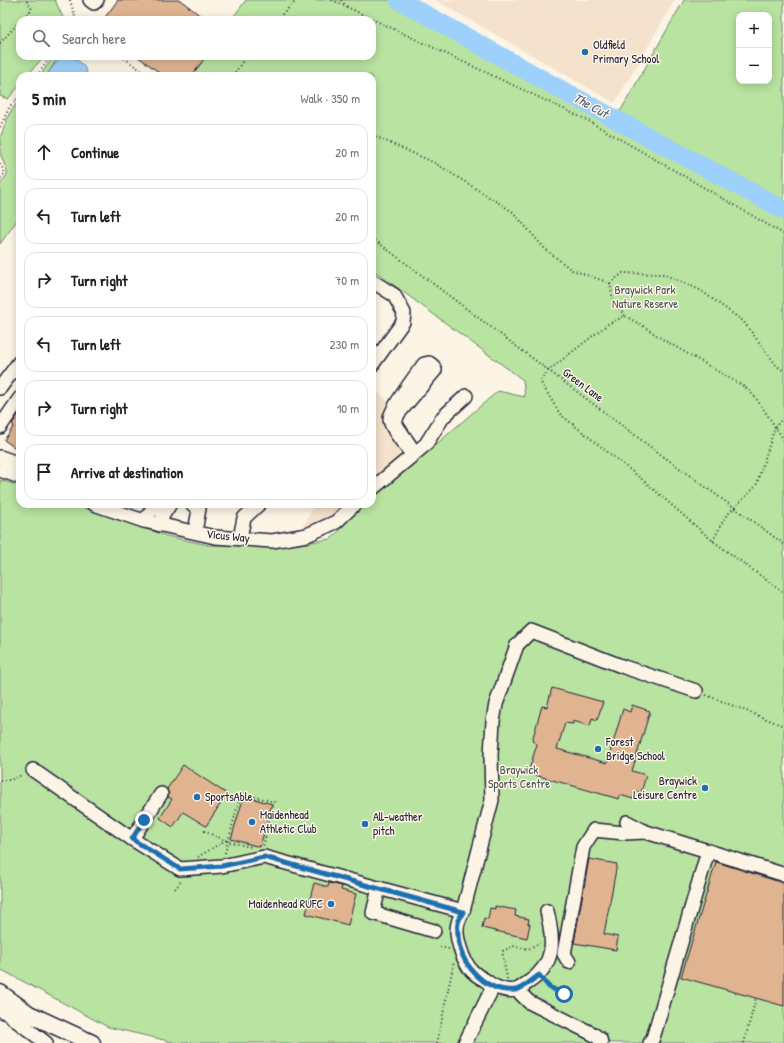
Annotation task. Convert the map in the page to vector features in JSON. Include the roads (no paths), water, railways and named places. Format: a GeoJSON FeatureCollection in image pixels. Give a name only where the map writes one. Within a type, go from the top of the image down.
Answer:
{"type":"FeatureCollection","features":[{"type":"Feature","properties":{"kind":"main road"},"geometry":{"type":"LineString","coordinates":[[0,993],[30,1014],[92,1043]]}},
{"type":"Feature","properties":{"kind":"main road"},"geometry":{"type":"LineString","coordinates":[[0,1008],[67,1043]]}},
{"type":"Feature","properties":{"kind":"street"},"geometry":{"type":"LineString","coordinates":[[90,0],[94,3],[97,0]]}},
{"type":"Feature","properties":{"kind":"street"},"geometry":{"type":"LineString","coordinates":[[376,284],[394,295],[404,313],[403,322],[376,359]]}},
{"type":"Feature","properties":{"kind":"street"},"geometry":{"type":"LineString","coordinates":[[429,363],[435,370],[398,414],[395,423],[411,448],[413,455],[391,424],[391,413],[424,364],[429,363]]}},
{"type":"Feature","properties":{"kind":"street"},"geometry":{"type":"LineString","coordinates":[[0,388],[16,366]]}},
{"type":"Feature","properties":{"kind":"street"},"geometry":{"type":"LineString","coordinates":[[376,486],[426,444],[443,417],[466,396]]}},
{"type":"Feature","properties":{"kind":"street"},"geometry":{"type":"LineString","coordinates":[[0,426],[16,404]]}},
{"type":"Feature","properties":{"kind":"street"},"geometry":{"type":"LineString","coordinates":[[0,456],[16,462]]}},
{"type":"Feature","properties":{"kind":"street"},"geometry":{"type":"LineString","coordinates":[[0,470],[16,476]]}},
{"type":"Feature","properties":{"kind":"street","name":"Vicus Way"},"geometry":{"type":"LineString","coordinates":[[106,508],[144,521],[215,536],[272,540],[307,536],[336,522],[351,508]]}},
{"type":"Feature","properties":{"kind":"street"},"geometry":{"type":"LineString","coordinates":[[144,521],[153,508]]}},
{"type":"Feature","properties":{"kind":"street"},"geometry":{"type":"LineString","coordinates":[[160,524],[167,508]]}},
{"type":"Feature","properties":{"kind":"street"},"geometry":{"type":"LineString","coordinates":[[195,532],[199,509],[198,508]]}},
{"type":"Feature","properties":{"kind":"street"},"geometry":{"type":"LineString","coordinates":[[240,538],[244,518],[255,508]]}},
{"type":"Feature","properties":{"kind":"street"},"geometry":{"type":"LineString","coordinates":[[601,1043],[600,1039],[592,1034],[472,971],[460,949],[457,924],[463,912],[492,800],[493,721],[496,704],[517,645],[531,631],[696,691]]}},
{"type":"Feature","properties":{"kind":"street"},"geometry":{"type":"LineString","coordinates":[[32,770],[132,839],[180,869],[222,866],[263,854],[463,912]]}},
{"type":"Feature","properties":{"kind":"street"},"geometry":{"type":"LineString","coordinates":[[132,839],[161,794]]}},
{"type":"Feature","properties":{"kind":"street"},"geometry":{"type":"LineString","coordinates":[[627,822],[646,832],[782,874]]}},
{"type":"Feature","properties":{"kind":"street"},"geometry":{"type":"LineString","coordinates":[[569,962],[564,954],[583,847],[594,830],[624,833],[646,832]]}},
{"type":"Feature","properties":{"kind":"street"},"geometry":{"type":"LineString","coordinates":[[650,1043],[653,1038],[708,851]]}},
{"type":"Feature","properties":{"kind":"street"},"geometry":{"type":"LineString","coordinates":[[379,888],[373,913],[434,931]]}},
{"type":"Feature","properties":{"kind":"street"},"geometry":{"type":"LineString","coordinates":[[465,1043],[505,989],[539,975],[547,965],[551,948],[551,928],[547,911]]}},
{"type":"Feature","properties":{"kind":"street"},"geometry":{"type":"LineString","coordinates":[[0,1008],[46,1043]]}},
{"type":"Feature","properties":{"kind":"water"},"geometry":{"type":"Polygon","coordinates":[[[58,60],[77,60],[83,65],[86,72],[49,72],[58,60]]]}},
{"type":"Feature","properties":{"kind":"waterway","name":"The Cut"},"geometry":{"type":"LineString","coordinates":[[399,0],[784,210]]}},
{"type":"Feature","properties":{"kind":"place","name":"Oldfield Primary School"},"geometry":{"type":"Point","coordinates":[585,52]}},
{"type":"Feature","properties":{"kind":"place","name":"Forest Bridge School"},"geometry":{"type":"Point","coordinates":[598,749]}},
{"type":"Feature","properties":{"kind":"place","name":"Braywick Leisure Centre"},"geometry":{"type":"Point","coordinates":[705,788]}},
{"type":"Feature","properties":{"kind":"place","name":"SportsAble"},"geometry":{"type":"Point","coordinates":[197,797]}},
{"type":"Feature","properties":{"kind":"place","name":"Maidenhead Athletic Club"},"geometry":{"type":"Point","coordinates":[252,822]}},
{"type":"Feature","properties":{"kind":"place","name":"All-weather pitch"},"geometry":{"type":"Point","coordinates":[365,824]}},
{"type":"Feature","properties":{"kind":"place","name":"Maidenhead RUFC"},"geometry":{"type":"Point","coordinates":[331,904]}},
{"type":"Feature","properties":{"kind":"park label","name":"Braywick Park Nature Reserve"},"geometry":{"type":"Point","coordinates":[645,297]}},
{"type":"Feature","properties":{"kind":"park label","name":"Braywick Sports Centre"},"geometry":{"type":"Point","coordinates":[519,777]}}]}
